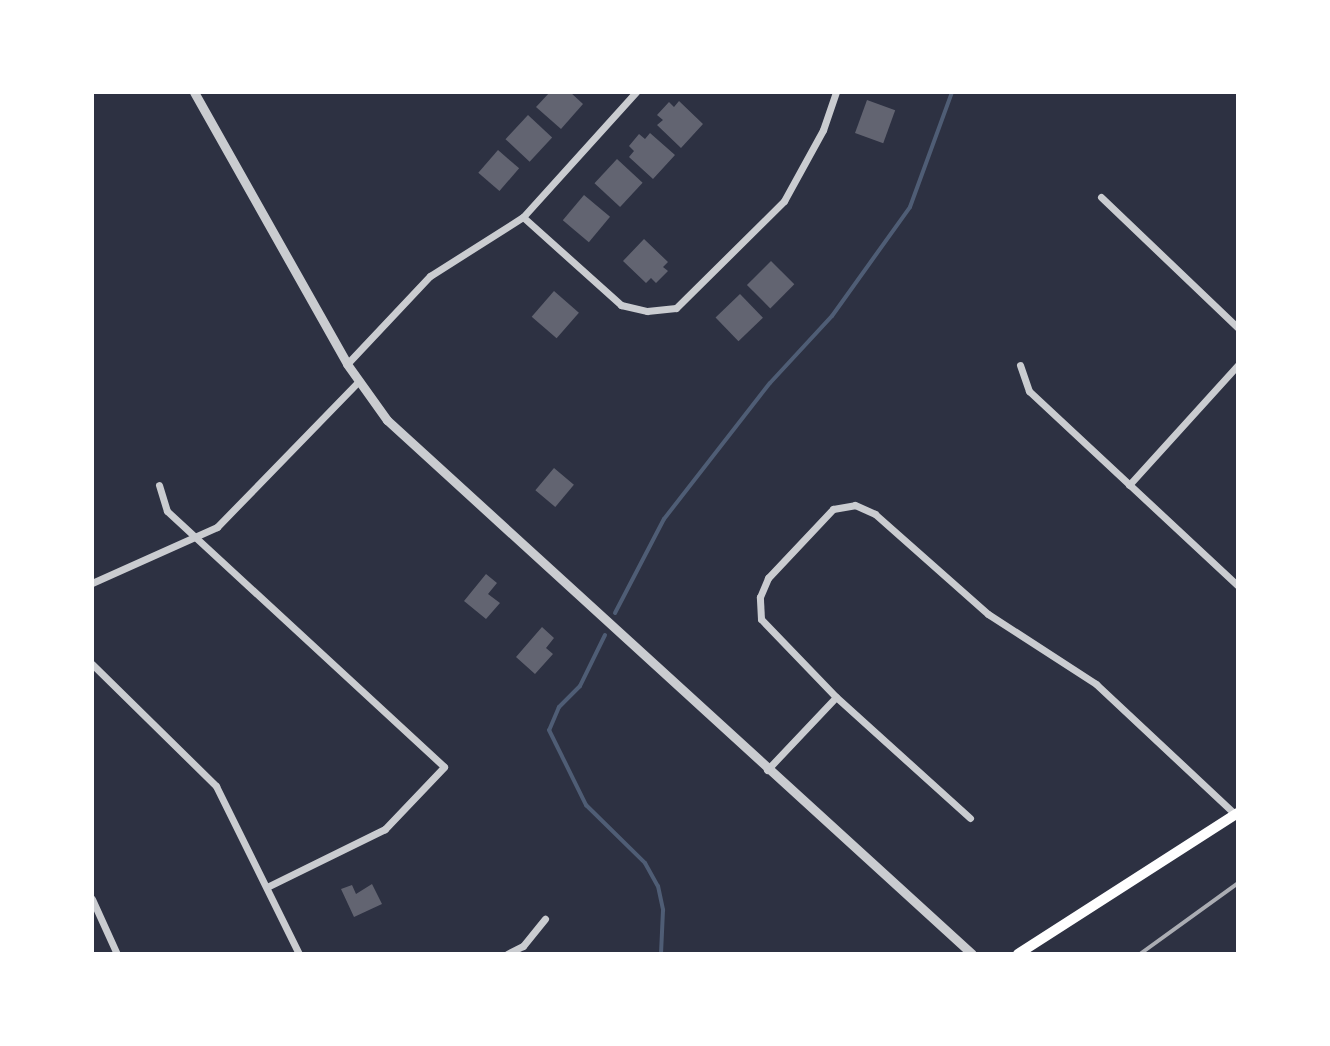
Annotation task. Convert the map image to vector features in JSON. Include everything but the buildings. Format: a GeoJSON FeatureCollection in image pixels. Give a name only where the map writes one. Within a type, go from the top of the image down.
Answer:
{"type":"FeatureCollection","features":[{"type":"Feature","properties":{"kind":"main road"},"geometry":{"type":"LineString","coordinates":[[1018,954],[1237,814]]}},
{"type":"Feature","properties":{"kind":"street"},"geometry":{"type":"LineString","coordinates":[[194,92],[347,364],[387,420],[972,954]]}},
{"type":"Feature","properties":{"kind":"street"},"geometry":{"type":"LineString","coordinates":[[347,364],[430,276],[523,217],[636,92]]}},
{"type":"Feature","properties":{"kind":"street"},"geometry":{"type":"LineString","coordinates":[[523,217],[621,305],[647,311],[676,308],[784,201],[823,130],[836,92]]}},
{"type":"Feature","properties":{"kind":"street"},"geometry":{"type":"LineString","coordinates":[[1101,197],[1238,328]]}},
{"type":"Feature","properties":{"kind":"street"},"geometry":{"type":"LineString","coordinates":[[1020,365],[1029,391],[1238,586]]}},
{"type":"Feature","properties":{"kind":"street"},"geometry":{"type":"LineString","coordinates":[[1129,485],[1238,365]]}},
{"type":"Feature","properties":{"kind":"street"},"geometry":{"type":"LineString","coordinates":[[92,583],[197,539],[244,502],[358,382]]}},
{"type":"Feature","properties":{"kind":"street"},"geometry":{"type":"LineString","coordinates":[[159,485],[167,511],[444,767],[385,829],[269,886]]}},
{"type":"Feature","properties":{"kind":"street"},"geometry":{"type":"LineString","coordinates":[[970,818],[836,697],[766,628],[760,597],[768,578],[824,514],[855,505],[875,514],[988,614],[1096,684],[1237,814]]}},
{"type":"Feature","properties":{"kind":"street"},"geometry":{"type":"LineString","coordinates":[[92,664],[216,786],[269,886],[299,954]]}},
{"type":"Feature","properties":{"kind":"street"},"geometry":{"type":"LineString","coordinates":[[767,770],[836,697]]}},
{"type":"Feature","properties":{"kind":"street"},"geometry":{"type":"LineString","coordinates":[[92,899],[117,954]]}},
{"type":"Feature","properties":{"kind":"street"},"geometry":{"type":"LineString","coordinates":[[92,922],[101,918]]}},
{"type":"Feature","properties":{"kind":"street"},"geometry":{"type":"LineString","coordinates":[[507,954],[523,946],[545,919]]}},
{"type":"Feature","properties":{"kind":"waterway"},"geometry":{"type":"LineString","coordinates":[[615,613],[664,519],[770,383],[832,316],[910,207],[952,92]]}},
{"type":"Feature","properties":{"kind":"waterway"},"geometry":{"type":"LineString","coordinates":[[605,635],[580,686],[559,707],[549,730],[586,805],[645,863],[658,886],[663,910],[661,954]]}},
{"type":"Feature","properties":{"kind":"railway"},"geometry":{"type":"LineString","coordinates":[[1140,954],[1238,883]]}}]}
